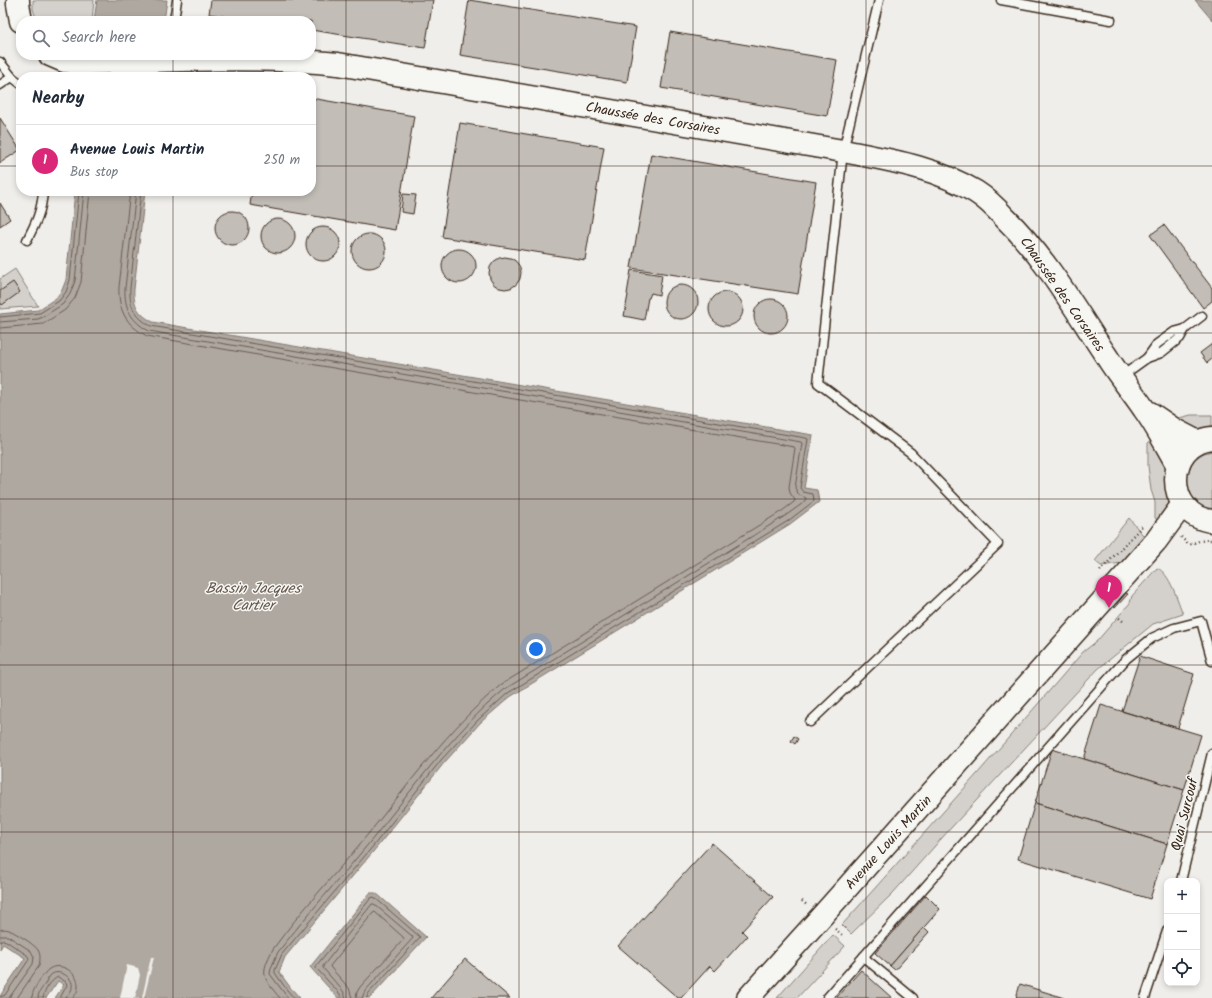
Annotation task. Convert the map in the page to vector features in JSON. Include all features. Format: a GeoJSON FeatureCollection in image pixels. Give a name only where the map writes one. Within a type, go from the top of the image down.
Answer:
{"type":"FeatureCollection","features":[{"type":"Feature","properties":{"kind":"street"},"geometry":{"type":"LineString","coordinates":[[18,0],[20,16]]}},
{"type":"Feature","properties":{"kind":"street","name":"Chaussée des Corsaires"},"geometry":{"type":"LineString","coordinates":[[62,60],[77,67],[152,60]]}},
{"type":"Feature","properties":{"kind":"street","name":"Chaussée des Corsaires"},"geometry":{"type":"LineString","coordinates":[[302,60],[338,64],[843,151],[929,170],[955,180],[977,193],[993,206],[1012,224],[1031,246],[1045,264],[1120,377],[1144,409],[1178,466]]}},
{"type":"Feature","properties":{"kind":"street","name":"Chaussée des Corsaires"},"geometry":{"type":"LineString","coordinates":[[1144,409],[1175,430],[1205,440]]}},
{"type":"Feature","properties":{"kind":"street"},"geometry":{"type":"LineString","coordinates":[[1205,440],[1190,448],[1182,456],[1178,466],[1176,486],[1178,495],[1189,511],[1197,516],[1212,521]]}},
{"type":"Feature","properties":{"kind":"street","name":"Avenue Louis Martin"},"geometry":{"type":"LineString","coordinates":[[748,998],[1156,541],[1183,504]]}},
{"type":"Feature","properties":{"kind":"lane"},"geometry":{"type":"LineString","coordinates":[[175,16],[177,0]]}},
{"type":"Feature","properties":{"kind":"lane"},"geometry":{"type":"LineString","coordinates":[[810,722],[998,544],[911,453],[818,383],[843,151],[878,0]]}},
{"type":"Feature","properties":{"kind":"lane"},"geometry":{"type":"LineString","coordinates":[[1001,0],[1111,20]]}},
{"type":"Feature","properties":{"kind":"lane"},"geometry":{"type":"LineString","coordinates":[[0,62],[16,80]]}},
{"type":"Feature","properties":{"kind":"lane"},"geometry":{"type":"LineString","coordinates":[[0,85],[12,77]]}},
{"type":"Feature","properties":{"kind":"lane"},"geometry":{"type":"LineString","coordinates":[[27,240],[38,219],[43,196]]}},
{"type":"Feature","properties":{"kind":"lane"},"geometry":{"type":"LineString","coordinates":[[1120,377],[1147,358],[1155,346],[1174,332],[1185,329],[1202,316]]}},
{"type":"Feature","properties":{"kind":"lane"},"geometry":{"type":"LineString","coordinates":[[827,998],[1126,659],[1152,638],[1174,628],[1201,621],[1212,662]]}},
{"type":"Feature","properties":{"kind":"lane","name":"Quai Surcouf"},"geometry":{"type":"LineString","coordinates":[[1182,878],[1212,753]]}},
{"type":"Feature","properties":{"kind":"lane"},"geometry":{"type":"LineString","coordinates":[[1145,998],[1164,940]]}},
{"type":"Feature","properties":{"kind":"lane"},"geometry":{"type":"LineString","coordinates":[[864,956],[913,998]]}},
{"type":"Feature","properties":{"kind":"path"},"geometry":{"type":"LineString","coordinates":[[1100,571],[1146,522]]}},
{"type":"Feature","properties":{"kind":"path"},"geometry":{"type":"LineString","coordinates":[[1178,534],[1187,543],[1191,544],[1199,541],[1212,540]]}},
{"type":"Feature","properties":{"kind":"path"},"geometry":{"type":"LineString","coordinates":[[1119,618],[1124,622]]}},
{"type":"Feature","properties":{"kind":"shaded area"},"geometry":{"type":"Polygon","coordinates":[[[33,0],[94,0],[92,16],[35,16],[33,9],[33,0]]]}},
{"type":"Feature","properties":{"kind":"shaded area"},"geometry":{"type":"Polygon","coordinates":[[[15,269],[38,306],[0,309],[0,279],[15,269]]]}},
{"type":"Feature","properties":{"kind":"shaded area"},"geometry":{"type":"Polygon","coordinates":[[[1191,415],[1212,415],[1212,432],[1203,434],[1175,419],[1191,415]]]}},
{"type":"Feature","properties":{"kind":"shaded area"},"geometry":{"type":"Polygon","coordinates":[[[1154,438],[1166,466],[1166,486],[1170,503],[1162,525],[1155,518],[1155,502],[1151,490],[1148,466],[1148,443],[1154,438]]]}},
{"type":"Feature","properties":{"kind":"shaded area"},"geometry":{"type":"Polygon","coordinates":[[[1212,451],[1212,514],[1202,511],[1187,491],[1187,473],[1196,458],[1204,453],[1212,451]]]}},
{"type":"Feature","properties":{"kind":"shaded area"},"geometry":{"type":"Polygon","coordinates":[[[1129,518],[1147,540],[1128,562],[1101,566],[1095,561],[1129,518]]]}},
{"type":"Feature","properties":{"kind":"shaded area"},"geometry":{"type":"Polygon","coordinates":[[[1157,568],[1162,571],[1170,582],[1183,614],[1153,624],[1098,669],[893,893],[851,934],[842,925],[978,773],[1083,652],[1097,641],[1130,603],[1132,596],[1157,568]]]}},
{"type":"Feature","properties":{"kind":"shaded area"},"geometry":{"type":"Polygon","coordinates":[[[833,935],[845,946],[797,998],[777,998],[833,935]]]}},
{"type":"Feature","properties":{"kind":"water"},"geometry":{"type":"Polygon","coordinates":[[[97,0],[167,0],[165,16],[95,16],[97,0]]]}},
{"type":"Feature","properties":{"kind":"water"},"geometry":{"type":"Polygon","coordinates":[[[1195,0],[1212,0],[1212,20],[1195,0]]]}},
{"type":"Feature","properties":{"kind":"water","name":"Bassin Jacques Cartier"},"geometry":{"type":"Polygon","coordinates":[[[74,196],[144,196],[134,300],[140,312],[153,322],[813,435],[804,488],[817,490],[819,502],[790,524],[510,697],[481,722],[444,763],[377,847],[285,957],[279,972],[300,998],[55,998],[64,985],[58,981],[46,998],[0,998],[25,958],[3,944],[0,949],[0,314],[38,310],[56,298],[62,290],[66,280],[74,196]]]}},
{"type":"Feature","properties":{"kind":"water"},"geometry":{"type":"Polygon","coordinates":[[[370,893],[376,893],[426,937],[370,998],[338,998],[310,967],[370,893]]]}},
{"type":"Feature","properties":{"kind":"pier"},"geometry":{"type":"Polygon","coordinates":[[[87,60],[162,60],[161,72],[86,72],[87,60]]]}},
{"type":"Feature","properties":{"kind":"pier"},"geometry":{"type":"Polygon","coordinates":[[[151,957],[154,957],[144,998],[142,998],[151,957]]]}},
{"type":"Feature","properties":{"kind":"pier"},"geometry":{"type":"Polygon","coordinates":[[[127,965],[138,968],[140,975],[135,998],[120,998],[127,965]]]}},
{"type":"Feature","properties":{"kind":"building"},"geometry":{"type":"Polygon","coordinates":[[[211,0],[433,0],[425,48],[316,31],[316,16],[222,16],[209,14],[211,0]]]}},
{"type":"Feature","properties":{"kind":"building"},"geometry":{"type":"Polygon","coordinates":[[[469,0],[636,27],[627,82],[460,55],[469,0]]]}},
{"type":"Feature","properties":{"kind":"building"},"geometry":{"type":"Polygon","coordinates":[[[670,32],[837,60],[827,116],[661,88],[670,32]]]}},
{"type":"Feature","properties":{"kind":"building"},"geometry":{"type":"Polygon","coordinates":[[[316,99],[414,116],[395,230],[250,205],[251,196],[316,196],[316,99]]]}},
{"type":"Feature","properties":{"kind":"building"},"geometry":{"type":"Polygon","coordinates":[[[0,118],[16,144],[16,153],[0,163],[0,118]]]}},
{"type":"Feature","properties":{"kind":"building"},"geometry":{"type":"Polygon","coordinates":[[[460,123],[604,147],[585,260],[442,237],[460,123]]]}},
{"type":"Feature","properties":{"kind":"building"},"geometry":{"type":"Polygon","coordinates":[[[651,154],[816,182],[798,294],[631,268],[651,154]]]}},
{"type":"Feature","properties":{"kind":"building"},"geometry":{"type":"Polygon","coordinates":[[[403,194],[416,195],[413,214],[401,212],[403,194]]]}},
{"type":"Feature","properties":{"kind":"building"},"geometry":{"type":"Polygon","coordinates":[[[0,203],[10,219],[0,226],[0,203]]]}},
{"type":"Feature","properties":{"kind":"building"},"geometry":{"type":"Polygon","coordinates":[[[229,211],[235,211],[244,216],[248,222],[248,234],[244,240],[235,245],[229,245],[220,240],[215,231],[215,225],[220,216],[229,211]]]}},
{"type":"Feature","properties":{"kind":"building"},"geometry":{"type":"Polygon","coordinates":[[[281,219],[290,224],[294,229],[294,243],[290,248],[285,252],[275,253],[271,252],[262,243],[261,233],[262,229],[271,220],[281,219]]]}},
{"type":"Feature","properties":{"kind":"building"},"geometry":{"type":"Polygon","coordinates":[[[1164,225],[1212,288],[1212,301],[1203,308],[1150,235],[1164,225]]]}},
{"type":"Feature","properties":{"kind":"building"},"geometry":{"type":"Polygon","coordinates":[[[320,227],[326,227],[335,232],[339,238],[339,250],[335,256],[326,261],[320,261],[311,256],[306,247],[306,241],[311,232],[320,227]]]}},
{"type":"Feature","properties":{"kind":"building"},"geometry":{"type":"Polygon","coordinates":[[[369,234],[381,239],[386,251],[381,263],[369,268],[357,263],[352,251],[357,239],[369,234]]]}},
{"type":"Feature","properties":{"kind":"building"},"geometry":{"type":"Polygon","coordinates":[[[459,249],[471,254],[476,266],[471,278],[459,283],[447,278],[442,266],[447,254],[459,249]]]}},
{"type":"Feature","properties":{"kind":"building"},"geometry":{"type":"Polygon","coordinates":[[[502,257],[508,257],[517,261],[521,273],[517,285],[508,289],[502,289],[493,285],[489,276],[489,270],[493,261],[502,257]]]}},
{"type":"Feature","properties":{"kind":"building"},"geometry":{"type":"Polygon","coordinates":[[[631,270],[662,275],[659,295],[651,293],[648,298],[644,320],[624,316],[631,270]]]}},
{"type":"Feature","properties":{"kind":"building"},"geometry":{"type":"Polygon","coordinates":[[[13,282],[20,292],[2,305],[0,302],[0,291],[13,282]]]}},
{"type":"Feature","properties":{"kind":"building"},"geometry":{"type":"Polygon","coordinates":[[[681,285],[693,290],[698,302],[693,314],[681,319],[669,314],[664,302],[669,290],[681,285]]]}},
{"type":"Feature","properties":{"kind":"building"},"geometry":{"type":"Polygon","coordinates":[[[726,292],[738,297],[743,309],[738,321],[726,326],[714,321],[709,309],[714,297],[726,292]]]}},
{"type":"Feature","properties":{"kind":"building"},"geometry":{"type":"Polygon","coordinates":[[[771,299],[783,304],[788,316],[783,328],[771,333],[759,328],[754,316],[759,304],[771,299]]]}},
{"type":"Feature","properties":{"kind":"building"},"geometry":{"type":"Polygon","coordinates":[[[1212,344],[1212,359],[1207,363],[1200,353],[1212,344]]]}},
{"type":"Feature","properties":{"kind":"building"},"geometry":{"type":"Polygon","coordinates":[[[1126,593],[1128,594],[1115,608],[1114,607],[1126,593]]]}},
{"type":"Feature","properties":{"kind":"building"},"geometry":{"type":"Polygon","coordinates":[[[1140,656],[1194,674],[1178,728],[1122,711],[1140,656]]]}},
{"type":"Feature","properties":{"kind":"building"},"geometry":{"type":"Polygon","coordinates":[[[1101,705],[1201,735],[1184,790],[1084,759],[1101,705]]]}},
{"type":"Feature","properties":{"kind":"building"},"geometry":{"type":"Polygon","coordinates":[[[794,736],[798,739],[795,744],[791,741],[794,736]]]}},
{"type":"Feature","properties":{"kind":"building"},"geometry":{"type":"Polygon","coordinates":[[[1052,749],[1184,790],[1167,844],[1035,803],[1052,749]]]}},
{"type":"Feature","properties":{"kind":"building"},"geometry":{"type":"Polygon","coordinates":[[[1035,803],[1167,844],[1150,899],[1018,859],[1035,803]]]}},
{"type":"Feature","properties":{"kind":"building"},"geometry":{"type":"Polygon","coordinates":[[[712,843],[773,897],[742,931],[747,936],[715,971],[710,966],[681,998],[678,998],[618,946],[712,843]]]}},
{"type":"Feature","properties":{"kind":"building"},"geometry":{"type":"Polygon","coordinates":[[[926,895],[940,909],[890,966],[875,953],[926,895]]]}},
{"type":"Feature","properties":{"kind":"building"},"geometry":{"type":"Polygon","coordinates":[[[924,927],[929,932],[895,970],[890,966],[924,927]]]}},
{"type":"Feature","properties":{"kind":"building"},"geometry":{"type":"Polygon","coordinates":[[[465,959],[510,998],[431,998],[465,959]]]}},
{"type":"Feature","properties":{"kind":"building"},"geometry":{"type":"Polygon","coordinates":[[[861,970],[892,998],[836,998],[861,970]]]}},
{"type":"Feature","properties":{"kind":"building"},"geometry":{"type":"Polygon","coordinates":[[[1020,984],[1064,998],[1016,998],[1020,984]]]}},
{"type":"Feature","properties":{"kind":"place","name":"Avenue Louis Martin"},"geometry":{"type":"Point","coordinates":[1109,608]}}]}
